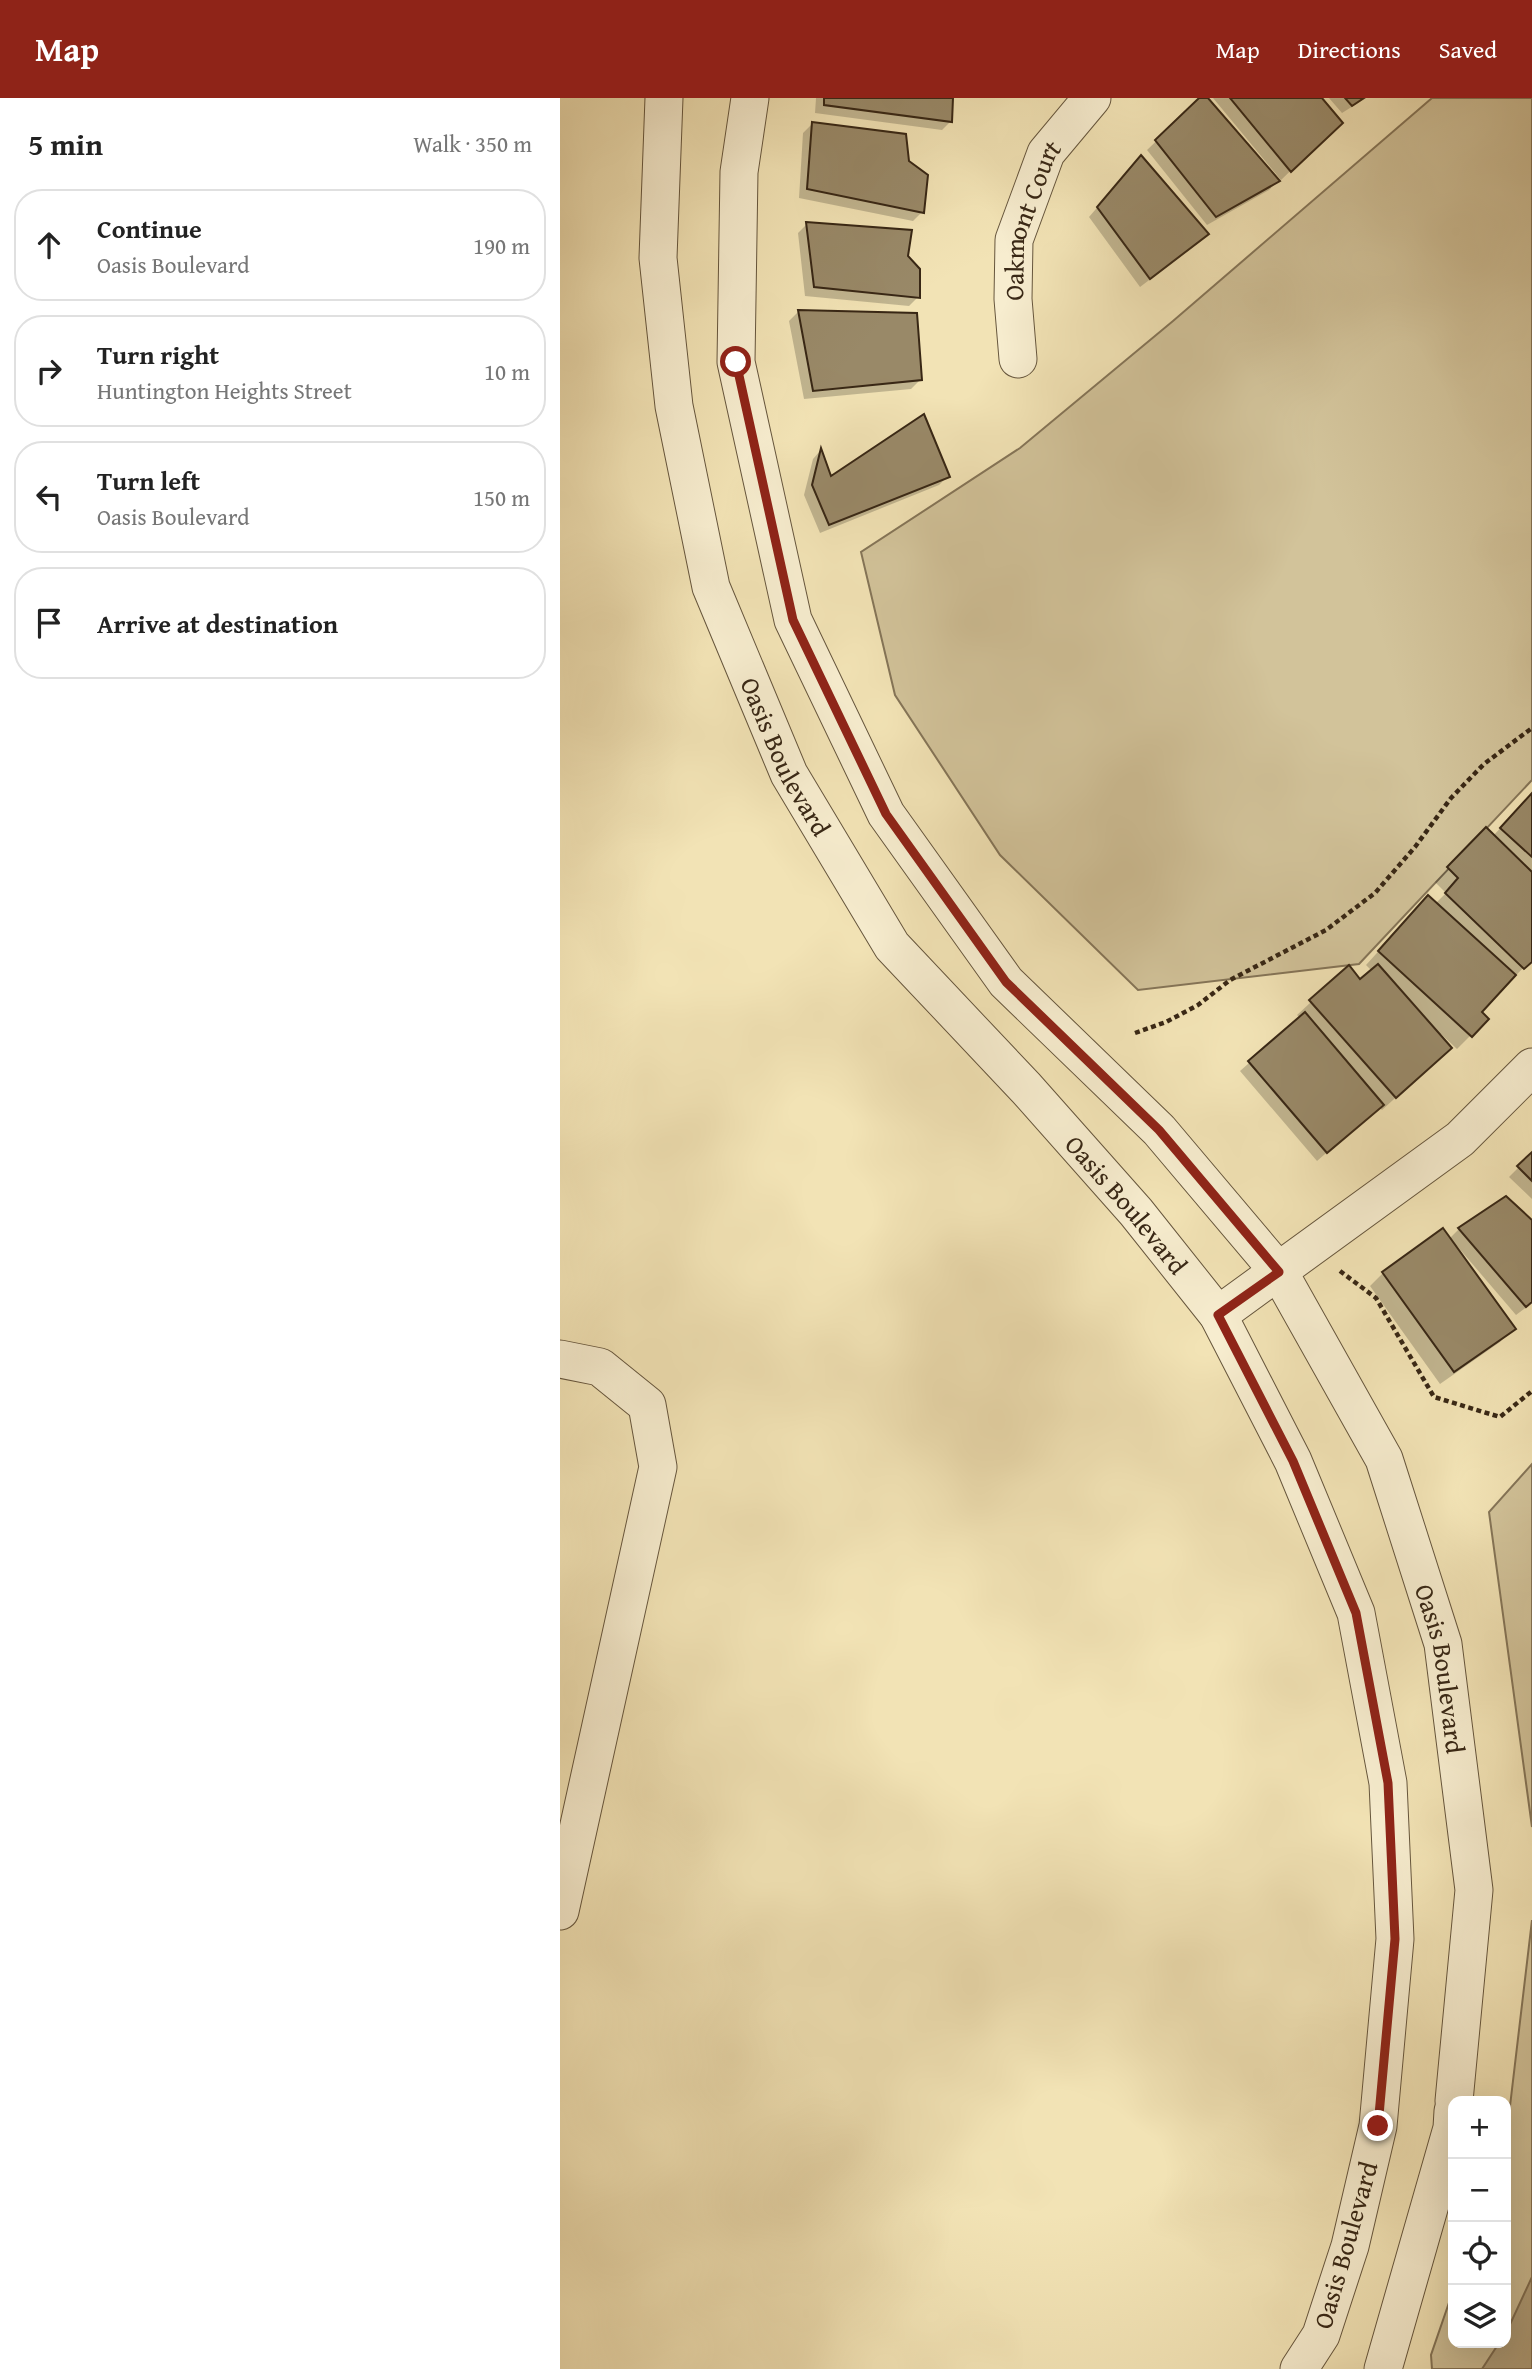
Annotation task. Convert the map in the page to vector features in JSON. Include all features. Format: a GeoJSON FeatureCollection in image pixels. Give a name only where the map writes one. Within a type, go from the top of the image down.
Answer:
{"type":"FeatureCollection","features":[{"type":"Feature","properties":{"kind":"street","name":"Oasis Boulevard"},"geometry":{"type":"LineString","coordinates":[[664,98],[658,258],[674,406],[711,587],[789,774],[892,946],[1026,1088],[1127,1201],[1218,1315],[1293,1461],[1356,1613],[1388,1783],[1395,1939],[1378,2126],[1350,2246],[1321,2335],[1299,2369]]}},
{"type":"Feature","properties":{"kind":"street","name":"Oasis Boulevard"},"geometry":{"type":"LineString","coordinates":[[750,98],[739,172],[736,362],[793,620],[886,814],[1006,982],[1159,1130],[1279,1272],[1384,1459],[1443,1644],[1474,1890],[1454,2096]]}},
{"type":"Feature","properties":{"kind":"street","name":"Oakmont Court"},"geometry":{"type":"LineString","coordinates":[[1018,359],[1013,299],[1014,240],[1046,153],[1092,98]]}},
{"type":"Feature","properties":{"kind":"street"},"geometry":{"type":"LineString","coordinates":[[1218,1315],[1311,1250],[1460,1139],[1532,1067]]}},
{"type":"Feature","properties":{"kind":"street"},"geometry":{"type":"LineString","coordinates":[[560,1359],[600,1367],[647,1405],[658,1467],[560,1911]]}},
{"type":"Feature","properties":{"kind":"street"},"geometry":{"type":"LineString","coordinates":[[1383,2369],[1448,2142]]}},
{"type":"Feature","properties":{"kind":"path"},"geometry":{"type":"LineString","coordinates":[[1135,1033],[1166,1022],[1198,1005],[1230,980],[1326,930],[1375,892],[1415,847],[1451,799],[1484,764],[1532,728]]}},
{"type":"Feature","properties":{"kind":"path"},"geometry":{"type":"LineString","coordinates":[[1311,1250],[1376,1298],[1434,1397],[1500,1417],[1532,1391]]}},
{"type":"Feature","properties":{"kind":"shaded area"},"geometry":{"type":"Polygon","coordinates":[[[1432,98],[1532,98],[1532,780],[1359,964],[1138,990],[1000,855],[895,695],[861,552],[1020,448],[1173,321],[1432,98]]]}},
{"type":"Feature","properties":{"kind":"shaded area"},"geometry":{"type":"Polygon","coordinates":[[[1532,1464],[1532,1827],[1489,1512],[1532,1464]]]}},
{"type":"Feature","properties":{"kind":"shaded area"},"geometry":{"type":"Polygon","coordinates":[[[1532,1920],[1532,2369],[1432,2369],[1431,2355],[1448,2306],[1448,2348],[1511,2348],[1511,2098],[1532,1920]]]}},
{"type":"Feature","properties":{"kind":"shaded area"},"geometry":{"type":"Polygon","coordinates":[[[1532,2277],[1532,2369],[1482,2369],[1496,2348],[1511,2348],[1511,2322],[1532,2277]]]}},
{"type":"Feature","properties":{"kind":"building"},"geometry":{"type":"Polygon","coordinates":[[[824,98],[953,98],[952,122],[824,105],[824,98]]]}},
{"type":"Feature","properties":{"kind":"building"},"geometry":{"type":"Polygon","coordinates":[[[1199,98],[1208,98],[1280,181],[1216,217],[1155,140],[1199,98]]]}},
{"type":"Feature","properties":{"kind":"building"},"geometry":{"type":"Polygon","coordinates":[[[1230,98],[1322,98],[1343,123],[1291,172],[1230,98]]]}},
{"type":"Feature","properties":{"kind":"building"},"geometry":{"type":"Polygon","coordinates":[[[1345,98],[1364,98],[1352,106],[1345,98]]]}},
{"type":"Feature","properties":{"kind":"building"},"geometry":{"type":"Polygon","coordinates":[[[812,122],[906,134],[909,161],[928,175],[924,213],[807,189],[812,122]]]}},
{"type":"Feature","properties":{"kind":"building"},"geometry":{"type":"Polygon","coordinates":[[[1141,155],[1209,234],[1150,279],[1097,207],[1141,155]]]}},
{"type":"Feature","properties":{"kind":"building"},"geometry":{"type":"Polygon","coordinates":[[[806,222],[912,230],[908,256],[920,269],[920,298],[814,287],[806,222]]]}},
{"type":"Feature","properties":{"kind":"building"},"geometry":{"type":"Polygon","coordinates":[[[798,310],[917,313],[922,380],[813,391],[798,310]]]}},
{"type":"Feature","properties":{"kind":"building"},"geometry":{"type":"Polygon","coordinates":[[[924,414],[950,477],[829,525],[812,485],[821,448],[831,476],[924,414]]]}},
{"type":"Feature","properties":{"kind":"building"},"geometry":{"type":"Polygon","coordinates":[[[1532,793],[1532,857],[1500,828],[1532,793]]]}},
{"type":"Feature","properties":{"kind":"building"},"geometry":{"type":"Polygon","coordinates":[[[1486,827],[1532,872],[1532,962],[1524,969],[1445,893],[1458,878],[1447,867],[1486,827]]]}},
{"type":"Feature","properties":{"kind":"building"},"geometry":{"type":"Polygon","coordinates":[[[1428,895],[1516,975],[1482,1012],[1489,1019],[1472,1037],[1378,951],[1428,895]]]}},
{"type":"Feature","properties":{"kind":"building"},"geometry":{"type":"Polygon","coordinates":[[[1378,964],[1452,1048],[1396,1098],[1309,1000],[1349,965],[1360,979],[1378,964]]]}},
{"type":"Feature","properties":{"kind":"building"},"geometry":{"type":"Polygon","coordinates":[[[1305,1012],[1384,1105],[1327,1153],[1248,1061],[1305,1012]]]}},
{"type":"Feature","properties":{"kind":"building"},"geometry":{"type":"Polygon","coordinates":[[[1532,1152],[1532,1181],[1517,1166],[1532,1152]]]}},
{"type":"Feature","properties":{"kind":"building"},"geometry":{"type":"Polygon","coordinates":[[[1506,1196],[1532,1220],[1532,1302],[1526,1307],[1458,1228],[1506,1196]]]}},
{"type":"Feature","properties":{"kind":"building"},"geometry":{"type":"Polygon","coordinates":[[[1443,1228],[1516,1329],[1454,1372],[1382,1272],[1443,1228]]]}},
{"type":"Feature","properties":{"kind":"route"},"geometry":{"type":"LineString","coordinates":[[736,362],[793,620],[886,814],[1006,982],[1159,1130],[1279,1272],[1218,1315],[1293,1461],[1356,1613],[1388,1783],[1395,1939],[1378,2126]]}}]}
